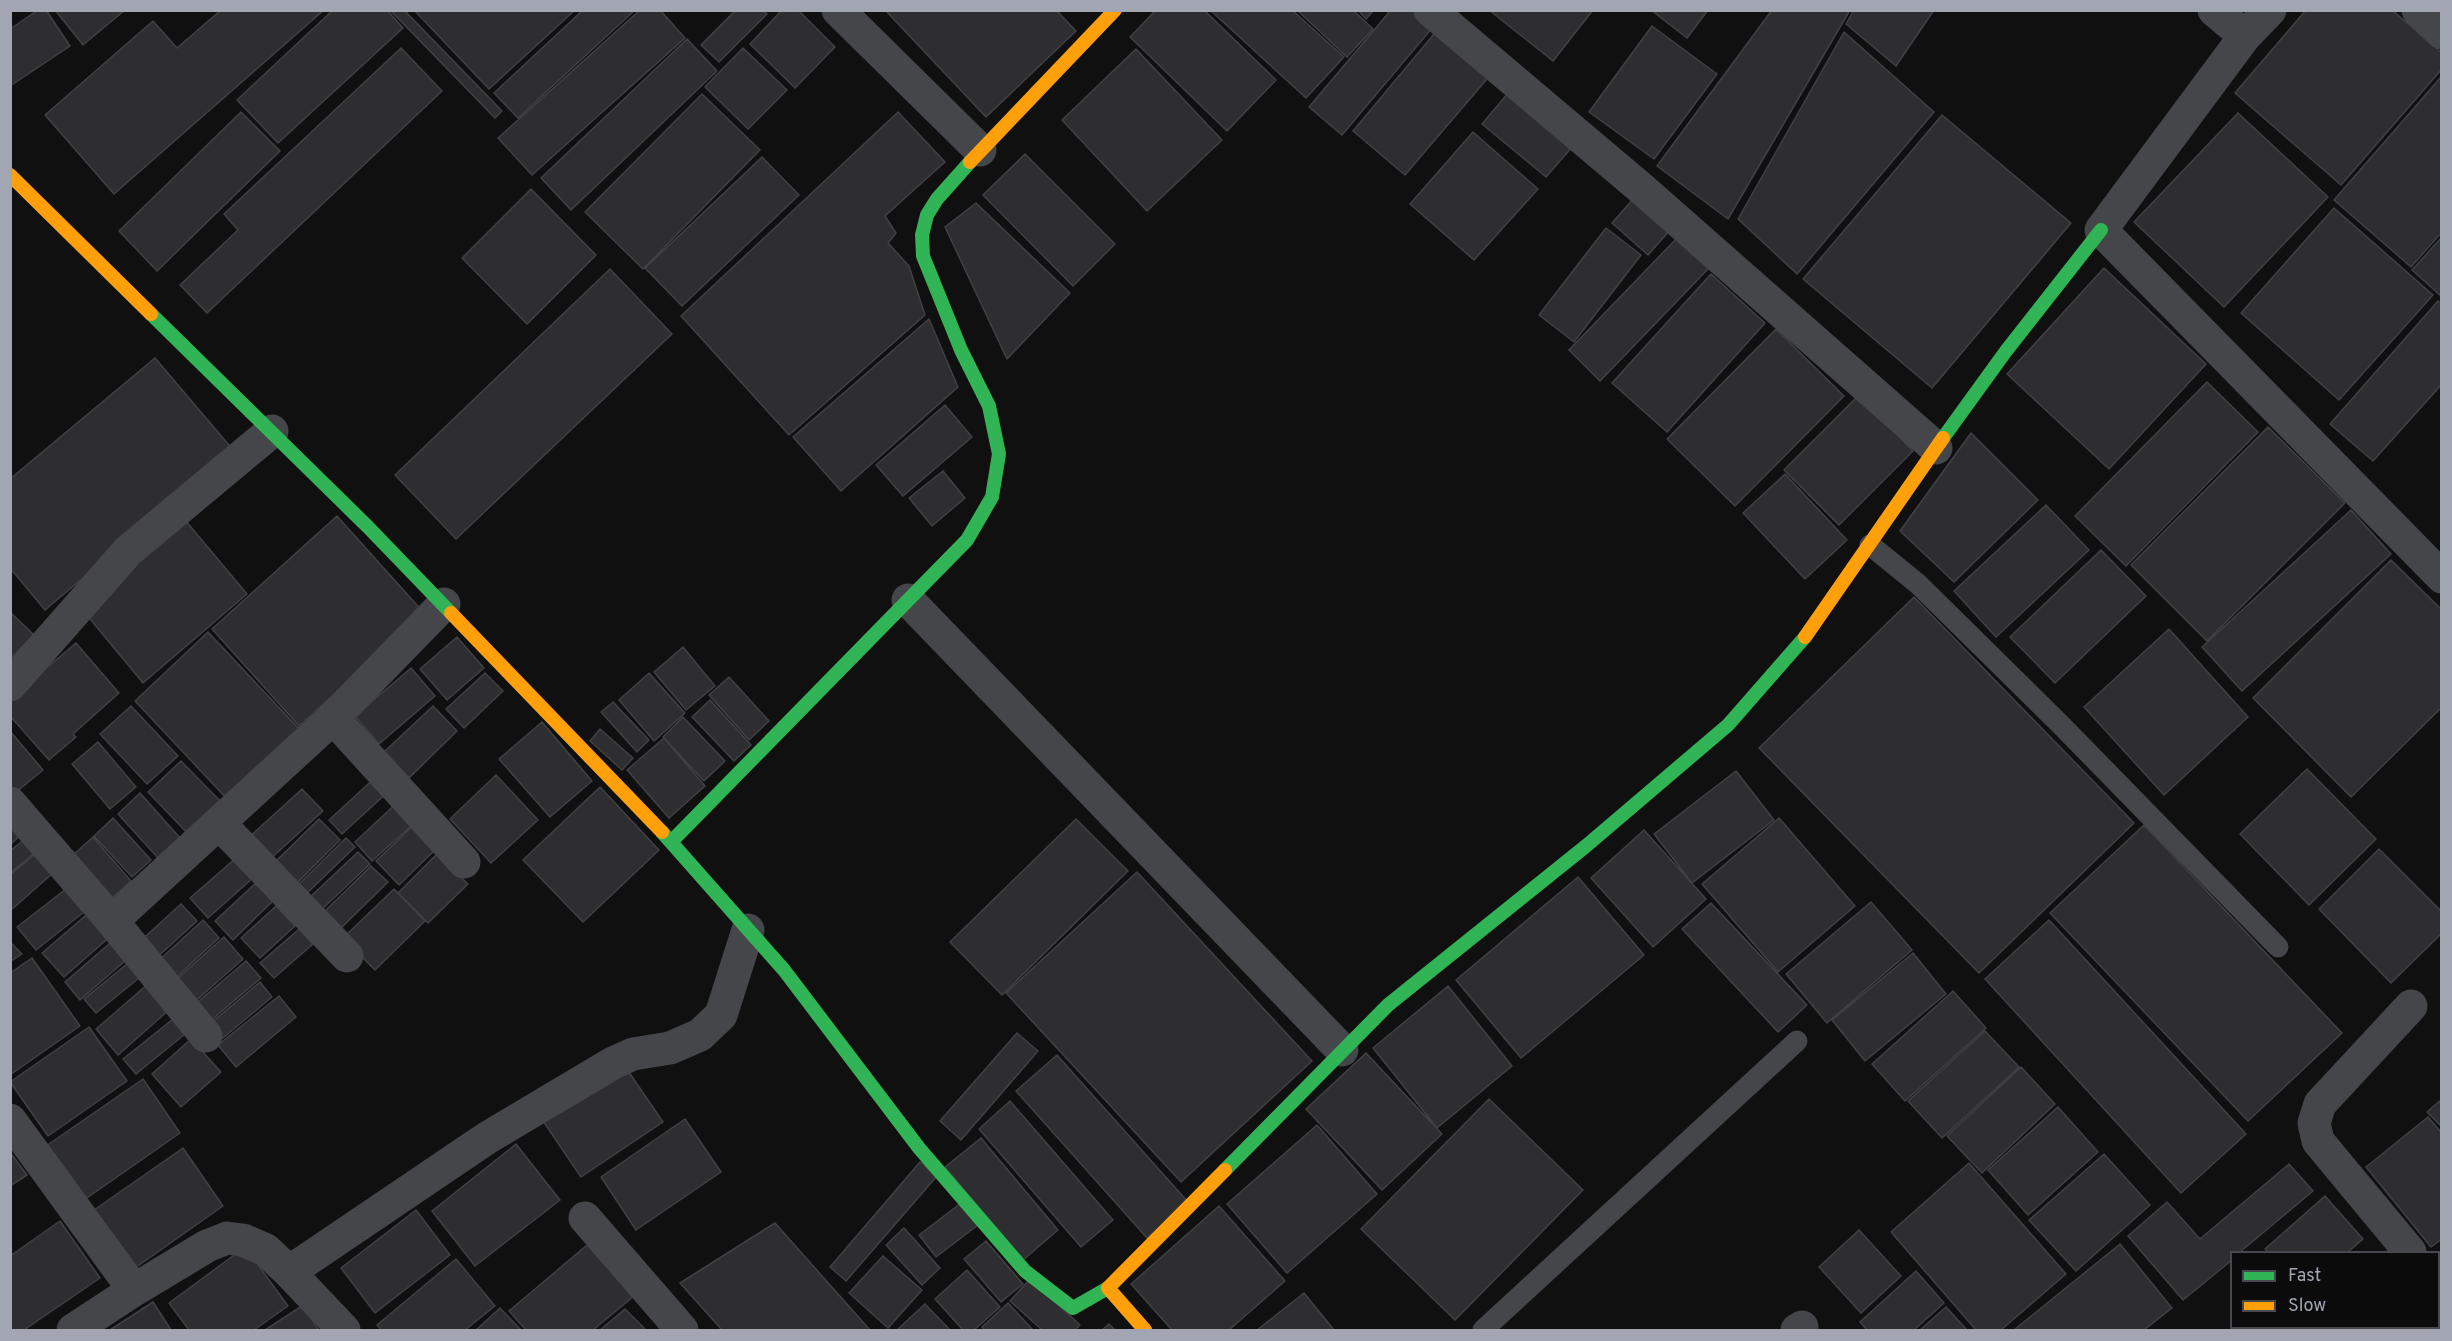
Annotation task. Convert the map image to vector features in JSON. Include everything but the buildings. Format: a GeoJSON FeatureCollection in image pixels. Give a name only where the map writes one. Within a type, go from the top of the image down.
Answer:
{"type":"FeatureCollection","features":[{"type":"Feature","properties":{"kind":"street"},"geometry":{"type":"LineString","coordinates":[[838,10],[980,150]]}},
{"type":"Feature","properties":{"kind":"street"},"geometry":{"type":"LineString","coordinates":[[670,842],[967,540],[992,497],[999,454],[988,406],[923,256],[921,235],[927,215],[937,199],[980,150],[1115,10]]}},
{"type":"Feature","properties":{"kind":"street"},"geometry":{"type":"LineString","coordinates":[[1430,10],[1642,189],[1936,448]]}},
{"type":"Feature","properties":{"kind":"street"},"geometry":{"type":"LineString","coordinates":[[2214,10],[2245,36]]}},
{"type":"Feature","properties":{"kind":"street"},"geometry":{"type":"LineString","coordinates":[[10,175],[272,431],[444,604],[670,842],[784,970],[919,1148],[1025,1271],[1073,1308],[1108,1288],[1388,1005],[1586,846],[1728,724],[1812,630],[1936,448],[2006,351],[2101,230],[2245,36],[2270,10]]}},
{"type":"Feature","properties":{"kind":"street"},"geometry":{"type":"LineString","coordinates":[[2418,10],[2442,33]]}},
{"type":"Feature","properties":{"kind":"street"},"geometry":{"type":"LineString","coordinates":[[2101,230],[2442,577]]}},
{"type":"Feature","properties":{"kind":"street"},"geometry":{"type":"LineString","coordinates":[[10,685],[128,551],[272,431]]}},
{"type":"Feature","properties":{"kind":"street"},"geometry":{"type":"LineString","coordinates":[[908,600],[1342,1050]]}},
{"type":"Feature","properties":{"kind":"street"},"geometry":{"type":"LineString","coordinates":[[112,921],[333,718],[444,604]]}},
{"type":"Feature","properties":{"kind":"street"},"geometry":{"type":"LineString","coordinates":[[333,718],[464,862]]}},
{"type":"Feature","properties":{"kind":"street"},"geometry":{"type":"LineString","coordinates":[[10,803],[112,921],[206,1036]]}},
{"type":"Feature","properties":{"kind":"street"},"geometry":{"type":"LineString","coordinates":[[219,823],[347,956]]}},
{"type":"Feature","properties":{"kind":"street"},"geometry":{"type":"LineString","coordinates":[[289,1272],[487,1137],[613,1063],[633,1054],[670,1048],[700,1035],[721,1015],[748,930]]}},
{"type":"Feature","properties":{"kind":"street"},"geometry":{"type":"LineString","coordinates":[[2409,1251],[2318,1141],[2314,1123],[2320,1104],[2411,1006]]}},
{"type":"Feature","properties":{"kind":"street"},"geometry":{"type":"LineString","coordinates":[[10,1120],[134,1290]]}},
{"type":"Feature","properties":{"kind":"street"},"geometry":{"type":"LineString","coordinates":[[585,1218],[682,1330]]}},
{"type":"Feature","properties":{"kind":"street"},"geometry":{"type":"LineString","coordinates":[[73,1330],[207,1246],[227,1238],[243,1240],[266,1250],[344,1330]]}},
{"type":"Feature","properties":{"kind":"street"},"geometry":{"type":"LineString","coordinates":[[1108,1288],[1145,1330]]}},
{"type":"Feature","properties":{"kind":"lane"},"geometry":{"type":"LineString","coordinates":[[1870,545],[1926,592],[2061,725],[2278,947]]}},
{"type":"Feature","properties":{"kind":"lane"},"geometry":{"type":"LineString","coordinates":[[1483,1330],[1797,1041]]}},
{"type":"Feature","properties":{"kind":"traffic: fast"},"geometry":{"type":"LineString","coordinates":[[671,842],[967,540],[992,497],[999,454],[989,406],[961,350],[923,256],[922,235],[927,215],[937,199],[970,162]]}},
{"type":"Feature","properties":{"kind":"traffic: fast"},"geometry":{"type":"LineString","coordinates":[[1943,438],[2006,351],[2101,230]]}},
{"type":"Feature","properties":{"kind":"traffic: fast"},"geometry":{"type":"LineString","coordinates":[[151,314],[368,527],[451,613]]}},
{"type":"Feature","properties":{"kind":"traffic: fast"},"geometry":{"type":"LineString","coordinates":[[1225,1170],[1388,1005],[1586,846],[1728,725],[1805,637]]}},
{"type":"Feature","properties":{"kind":"traffic: fast"},"geometry":{"type":"LineString","coordinates":[[662,832],[784,970],[919,1148],[1025,1271],[1073,1308],[1108,1288]]}},
{"type":"Feature","properties":{"kind":"traffic: slow"},"geometry":{"type":"LineString","coordinates":[[970,162],[1115,10]]}},
{"type":"Feature","properties":{"kind":"traffic: slow"},"geometry":{"type":"LineString","coordinates":[[10,175],[151,314]]}},
{"type":"Feature","properties":{"kind":"traffic: slow"},"geometry":{"type":"LineString","coordinates":[[1805,637],[1943,438]]}},
{"type":"Feature","properties":{"kind":"traffic: slow"},"geometry":{"type":"LineString","coordinates":[[451,613],[662,832]]}},
{"type":"Feature","properties":{"kind":"traffic: slow"},"geometry":{"type":"LineString","coordinates":[[1145,1330],[1108,1288],[1225,1170]]}}]}
